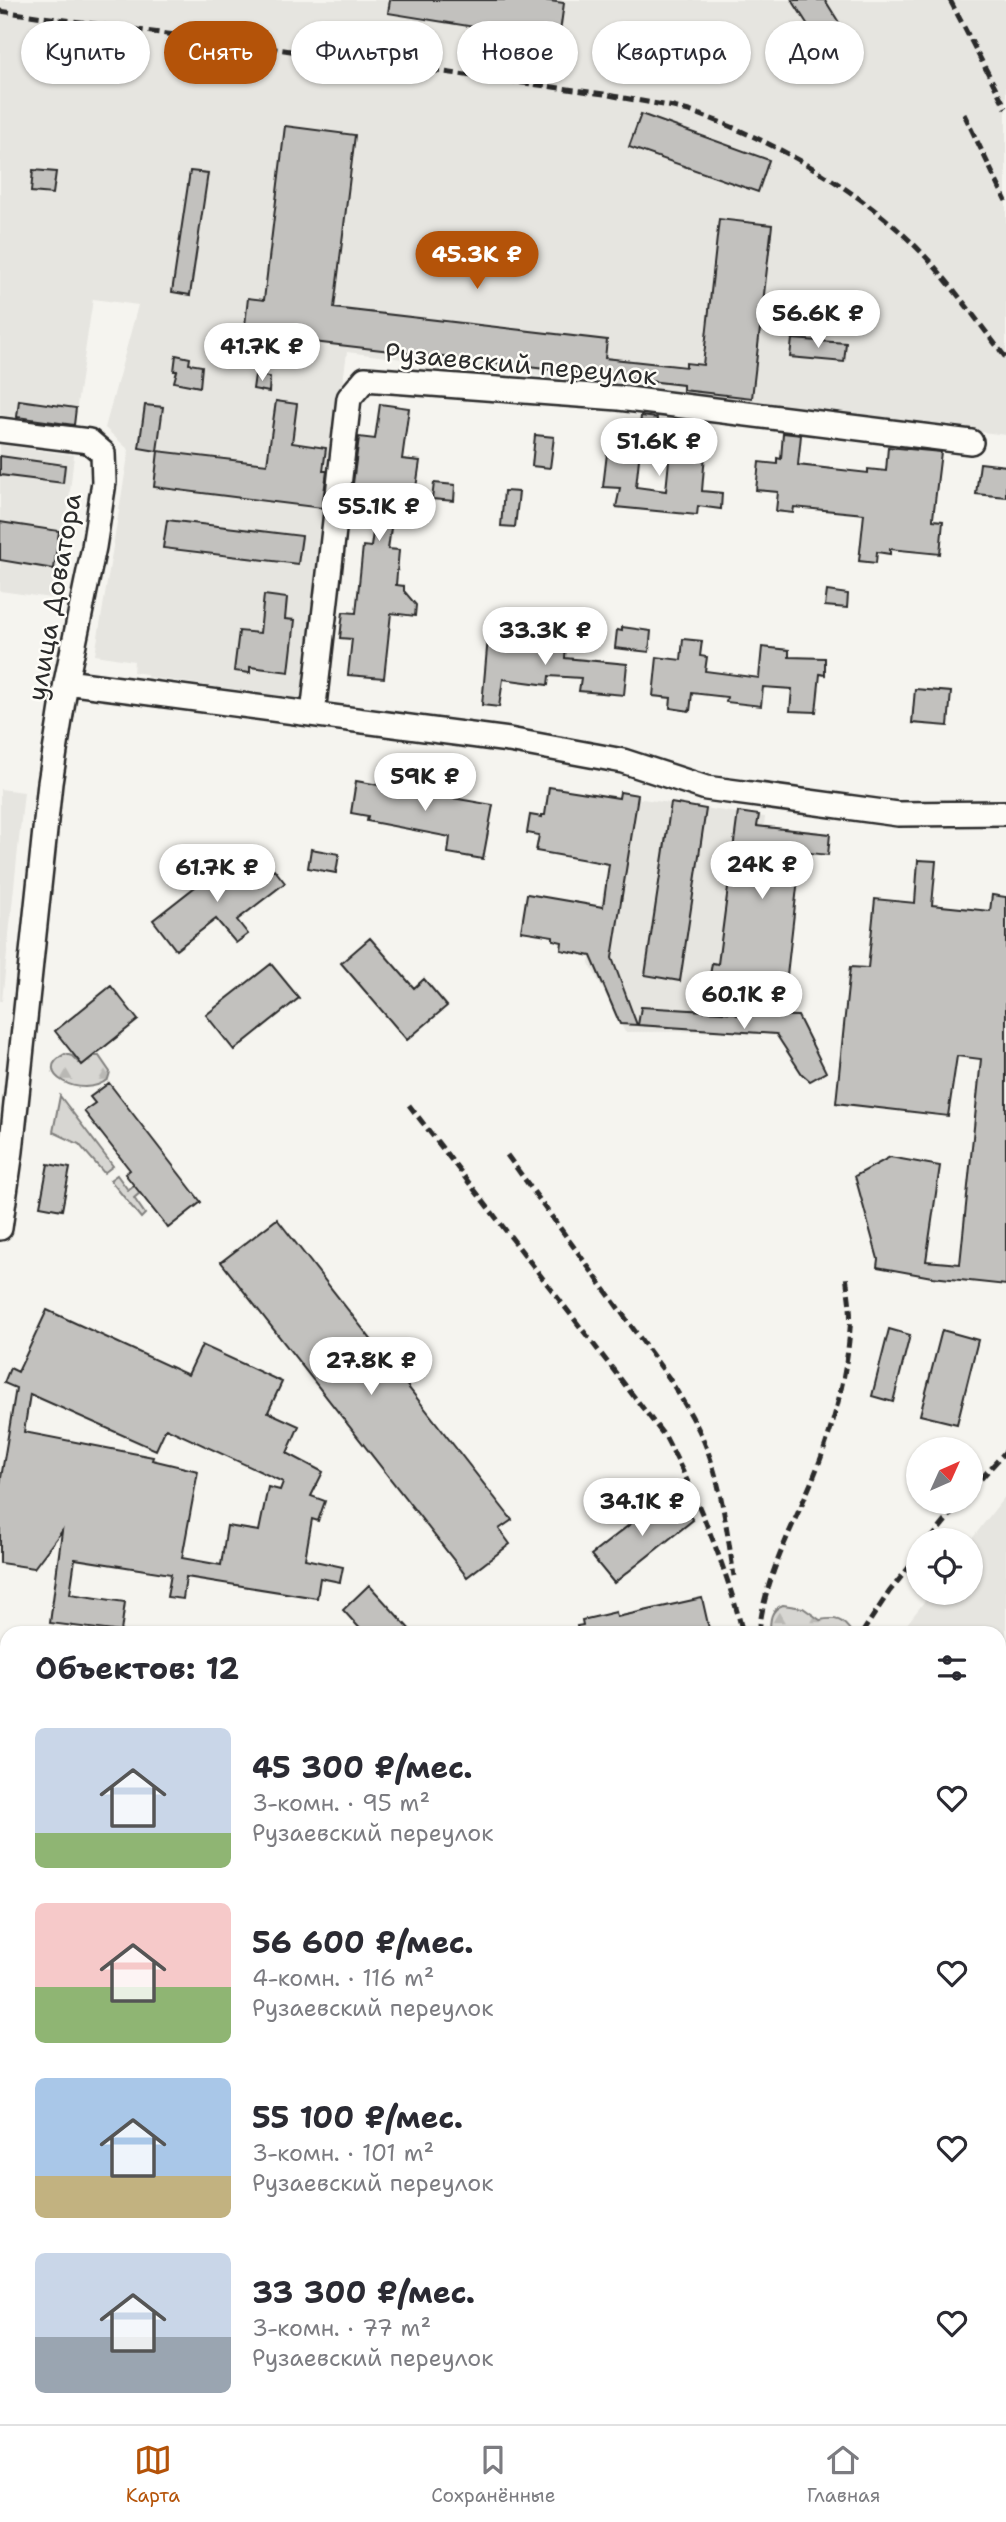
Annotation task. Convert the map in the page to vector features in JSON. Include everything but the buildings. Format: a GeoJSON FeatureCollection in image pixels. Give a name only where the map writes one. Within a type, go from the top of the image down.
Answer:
{"type":"FeatureCollection","features":[{"type":"Feature","properties":{"kind":"street","name":"Рузаевский переулок"},"geometry":{"type":"LineString","coordinates":[[313,715],[349,398],[365,379],[619,398],[971,442]]}},
{"type":"Feature","properties":{"kind":"street","name":"улица Доватора"},"geometry":{"type":"LineString","coordinates":[[0,430],[89,442],[103,453],[104,482],[50,783],[5,1151],[0,1228]]}},
{"type":"Feature","properties":{"kind":"street"},"geometry":{"type":"LineString","coordinates":[[66,682],[509,740],[623,761],[706,788],[898,814],[1006,813]]}},
{"type":"Feature","properties":{"kind":"shaded area"},"geometry":{"type":"Polygon","coordinates":[[[0,0],[1006,0],[1006,435],[347,352],[326,508],[307,700],[147,677],[147,674],[133,672],[134,661],[95,655],[129,450],[105,428],[138,305],[93,299],[74,425],[0,415],[0,0]]]}},
{"type":"Feature","properties":{"kind":"shaded area"},"geometry":{"type":"Polygon","coordinates":[[[0,445],[74,455],[58,599],[0,591],[0,445]]]}},
{"type":"Feature","properties":{"kind":"shaded area"},"geometry":{"type":"Polygon","coordinates":[[[0,789],[24,792],[2,1001],[0,1001],[0,789]]]}},
{"type":"Feature","properties":{"kind":"shaded area"},"geometry":{"type":"Polygon","coordinates":[[[622,796],[765,817],[746,975],[774,1031],[625,1032],[589,963],[622,796]]]}},
{"type":"Feature","properties":{"kind":"shaded area"},"geometry":{"type":"Polygon","coordinates":[[[1006,1495],[1006,1626],[905,1626],[922,1605],[983,1605],[983,1528],[980,1528],[1006,1495]]]}},
{"type":"Feature","properties":{"kind":"green space"},"geometry":{"type":"Polygon","coordinates":[[[65,1054],[72,1056],[79,1063],[99,1056],[110,1072],[108,1079],[85,1087],[63,1082],[53,1069],[55,1061],[65,1054]]]}},
{"type":"Feature","properties":{"kind":"green space"},"geometry":{"type":"Polygon","coordinates":[[[60,1096],[113,1166],[104,1173],[79,1144],[53,1132],[60,1096]]]}},
{"type":"Feature","properties":{"kind":"green space"},"geometry":{"type":"Polygon","coordinates":[[[117,1175],[128,1190],[135,1184],[141,1192],[134,1198],[145,1214],[141,1218],[110,1180],[117,1175]]]}},
{"type":"Feature","properties":{"kind":"green space"},"geometry":{"type":"Polygon","coordinates":[[[783,1605],[803,1608],[820,1620],[839,1620],[846,1626],[771,1626],[773,1613],[783,1605]]]}},
{"type":"Feature","properties":{"kind":"railway"},"geometry":{"type":"LineString","coordinates":[[950,0],[1006,108]]}},
{"type":"Feature","properties":{"kind":"railway"},"geometry":{"type":"LineString","coordinates":[[0,11],[604,94],[698,114],[730,126],[794,157],[856,196],[884,218],[911,241],[934,266],[1006,358]]}},
{"type":"Feature","properties":{"kind":"railway"},"geometry":{"type":"LineString","coordinates":[[964,114],[1006,201]]}},
{"type":"Feature","properties":{"kind":"railway"},"geometry":{"type":"LineString","coordinates":[[409,1105],[666,1438],[710,1533],[741,1626]]}},
{"type":"Feature","properties":{"kind":"railway"},"geometry":{"type":"LineString","coordinates":[[507,1155],[669,1378],[693,1419],[716,1476],[734,1576]]}},
{"type":"Feature","properties":{"kind":"railway"},"geometry":{"type":"LineString","coordinates":[[760,1626],[768,1587],[814,1477],[840,1393],[850,1323],[846,1275]]}},
{"type":"Feature","properties":{"kind":"railway"},"geometry":{"type":"LineString","coordinates":[[984,1476],[1006,1451]]}},
{"type":"Feature","properties":{"kind":"railway"},"geometry":{"type":"LineString","coordinates":[[940,1528],[951,1514]]}},
{"type":"Feature","properties":{"kind":"railway"},"geometry":{"type":"LineString","coordinates":[[867,1626],[906,1571]]}}]}
